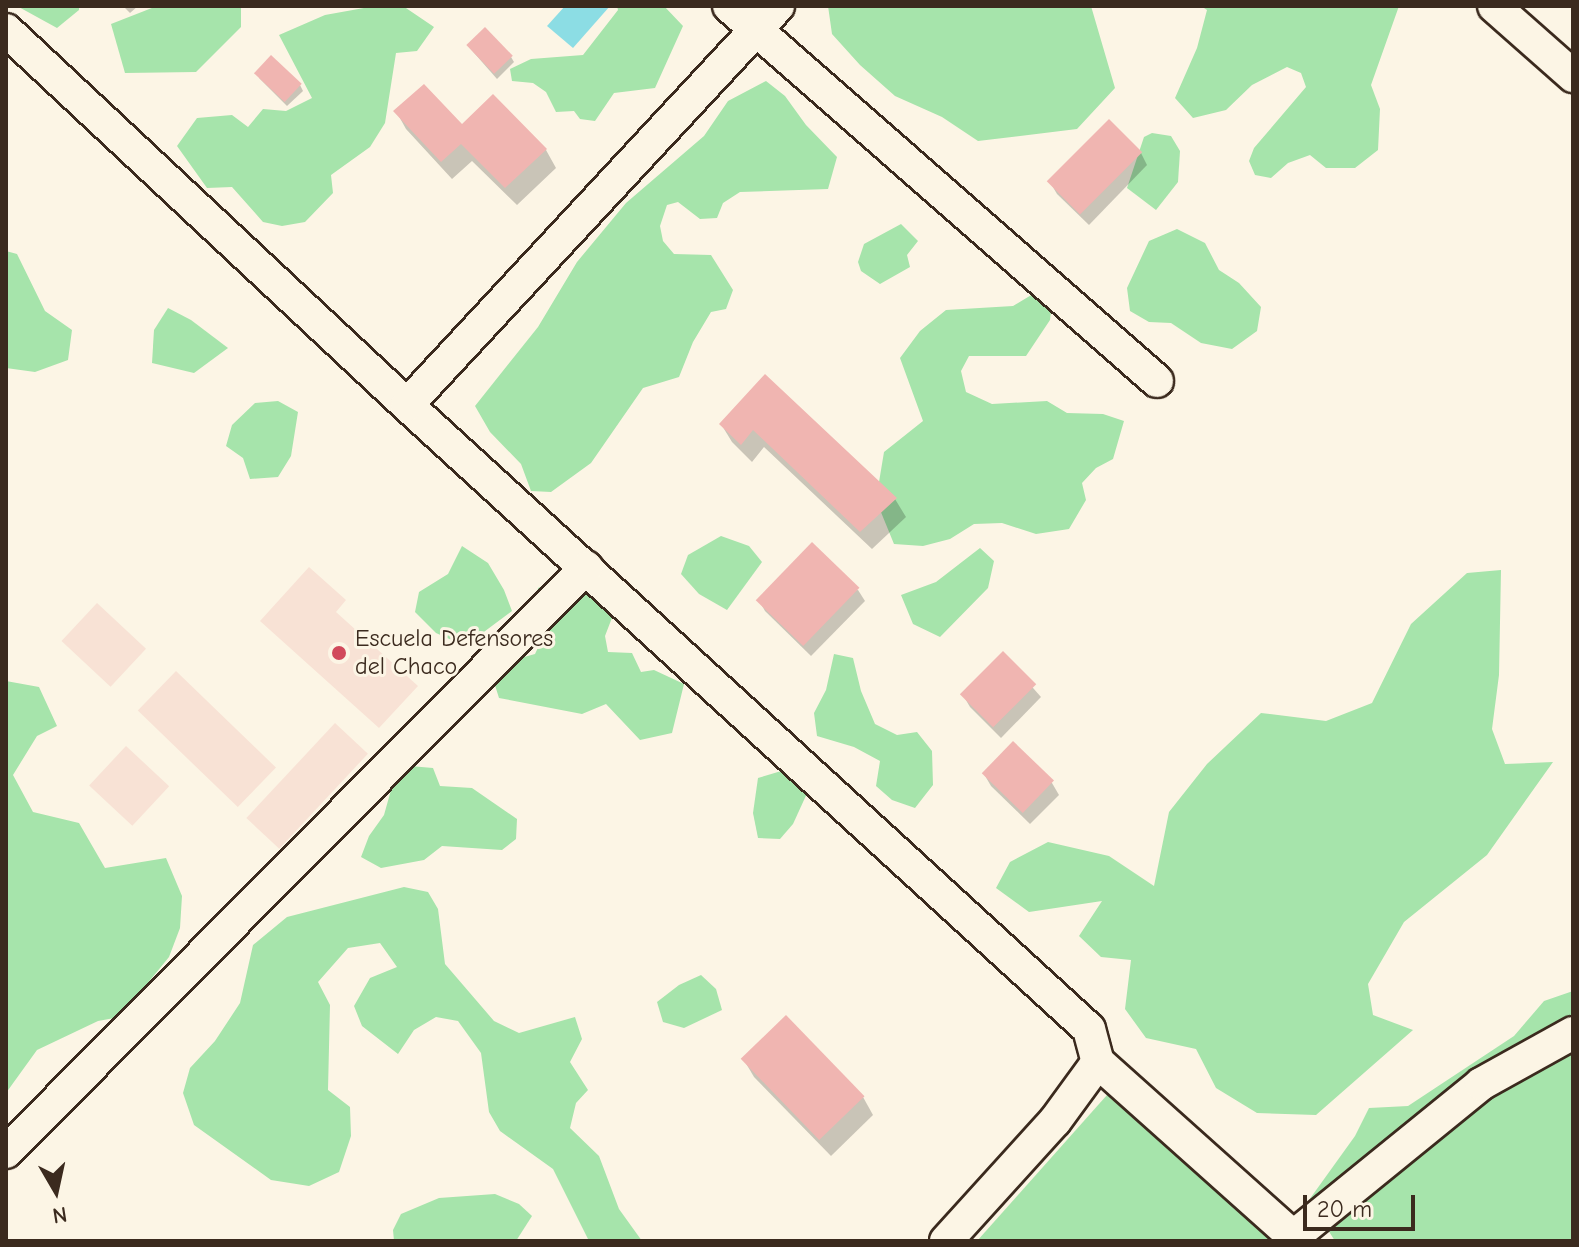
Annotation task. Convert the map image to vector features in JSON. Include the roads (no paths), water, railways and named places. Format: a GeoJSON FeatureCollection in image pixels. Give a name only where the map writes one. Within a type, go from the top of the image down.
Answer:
{"type":"FeatureCollection","features":[{"type":"Feature","properties":{"kind":"street"},"geometry":{"type":"LineString","coordinates":[[729,6],[1157,381]]}},
{"type":"Feature","properties":{"kind":"street"},"geometry":{"type":"LineString","coordinates":[[407,405],[778,6]]}},
{"type":"Feature","properties":{"kind":"street"},"geometry":{"type":"LineString","coordinates":[[1494,6],[1573,76]]}},
{"type":"Feature","properties":{"kind":"street"},"geometry":{"type":"LineString","coordinates":[[6,30],[407,405],[1089,1029],[1098,1062],[1296,1239],[1481,1084],[1573,1033]]}},
{"type":"Feature","properties":{"kind":"street"},"geometry":{"type":"LineString","coordinates":[[6,1152],[587,567]]}},
{"type":"Feature","properties":{"kind":"street"},"geometry":{"type":"LineString","coordinates":[[946,1241],[1055,1121],[1098,1062]]}},
{"type":"Feature","properties":{"kind":"water"},"geometry":{"type":"Polygon","coordinates":[[[565,6],[610,6],[573,48],[547,26],[565,6]]]}},
{"type":"Feature","properties":{"kind":"place","name":"Escuela Defensores del Chaco"},"geometry":{"type":"Point","coordinates":[339,653]}}]}
